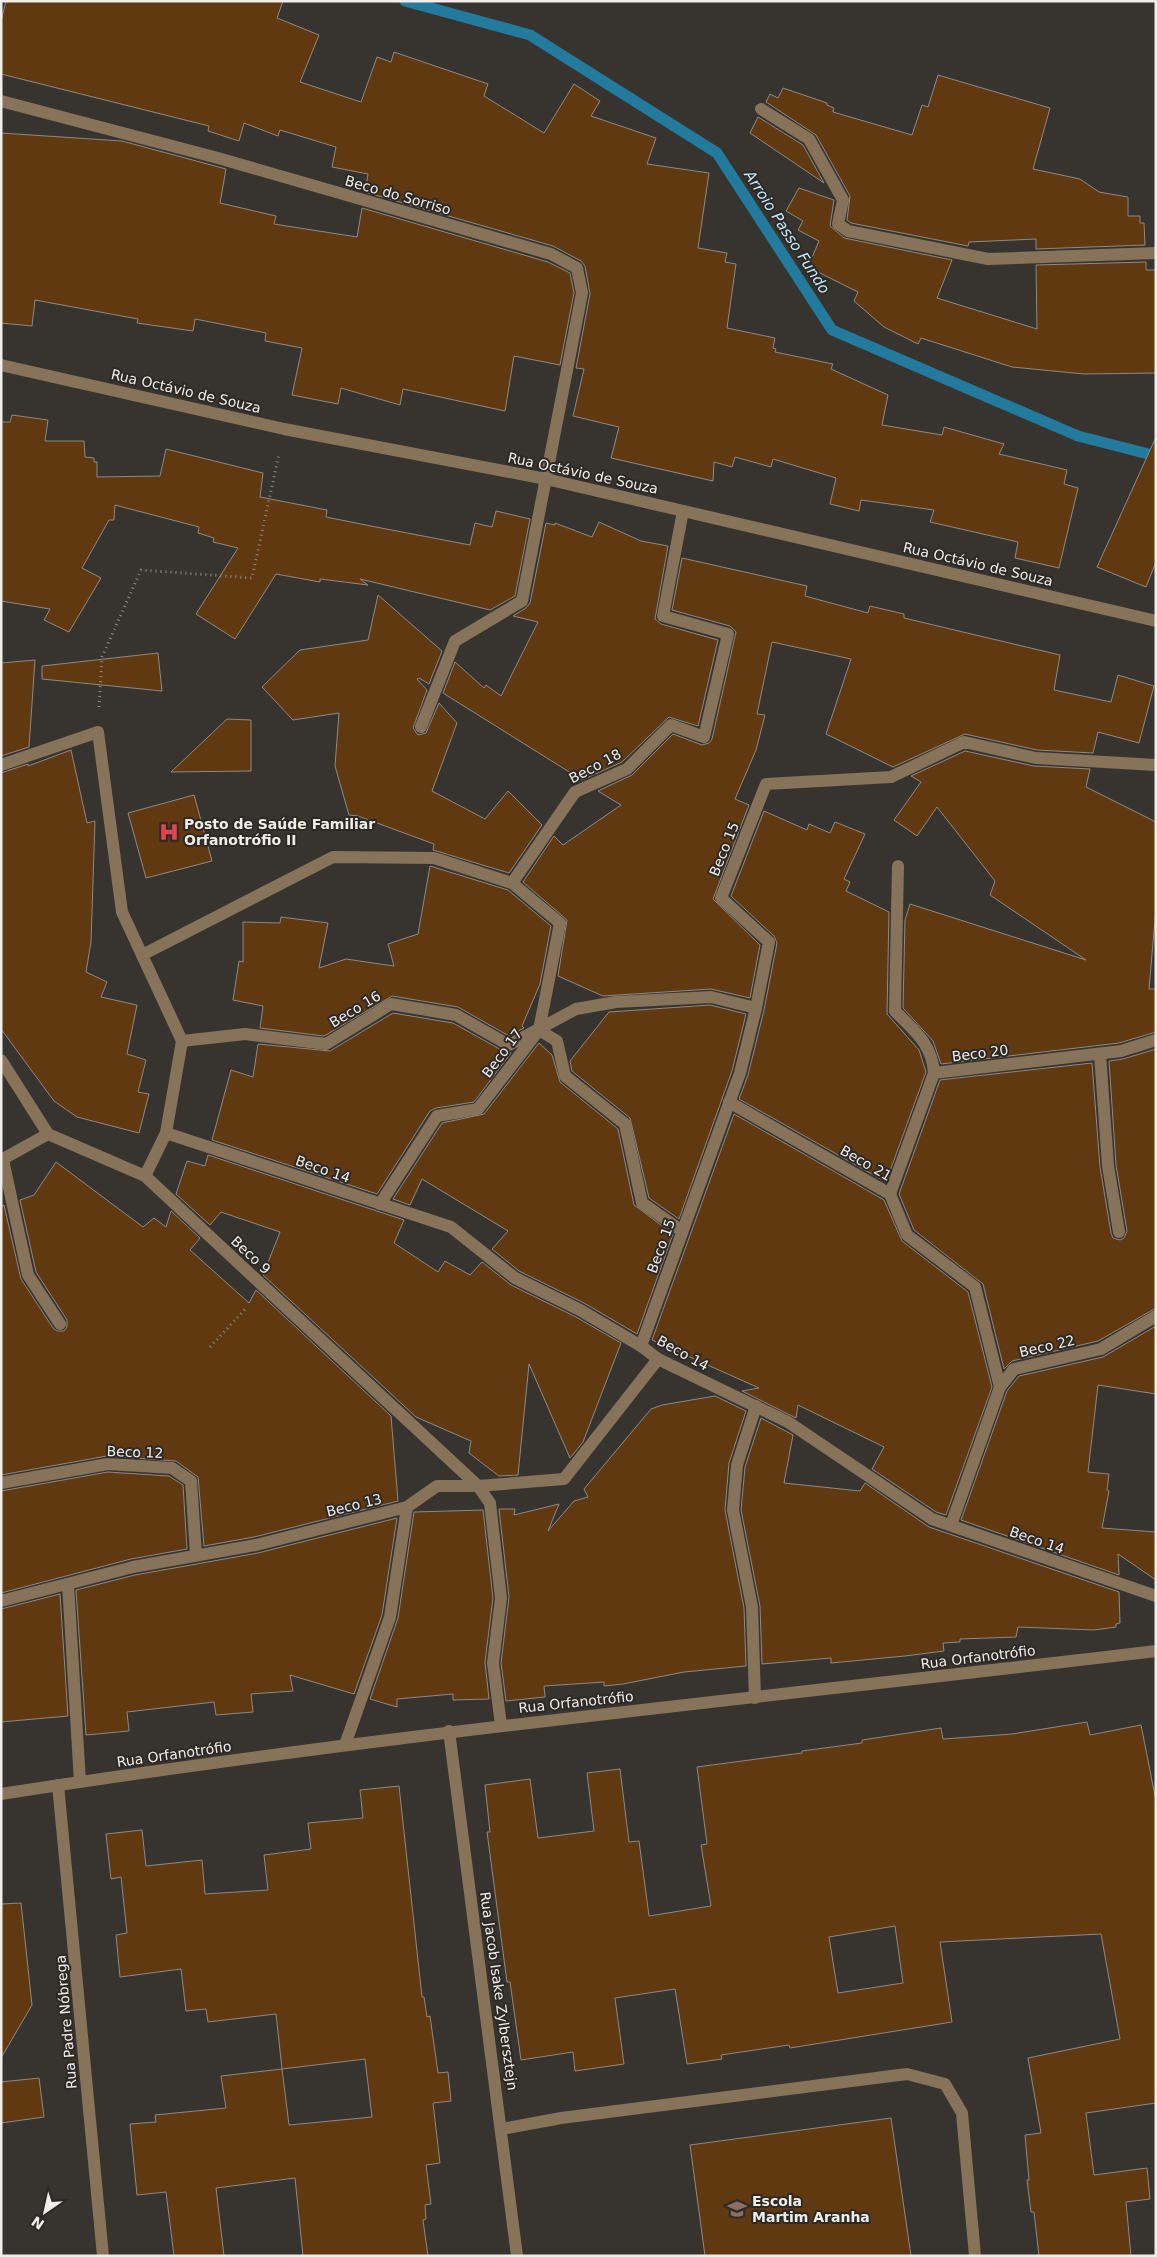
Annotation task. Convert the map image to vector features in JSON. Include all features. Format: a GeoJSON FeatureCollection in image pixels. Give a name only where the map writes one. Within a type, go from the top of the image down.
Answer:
{"type":"FeatureCollection","features":[{"type":"Feature","properties":{"kind":"street","name":"Beco do Sorriso"},"geometry":{"type":"LineString","coordinates":[[1,101],[218,158],[551,254],[577,268],[582,294],[546,479]]}},
{"type":"Feature","properties":{"kind":"street"},"geometry":{"type":"LineString","coordinates":[[760,109],[809,139],[843,200],[838,224],[848,231],[988,259],[1156,253]]}},
{"type":"Feature","properties":{"kind":"street","name":"Rua Octávio de Souza"},"geometry":{"type":"LineString","coordinates":[[1,364],[284,429],[546,479],[1156,621]]}},
{"type":"Feature","properties":{"kind":"street"},"geometry":{"type":"LineString","coordinates":[[421,727],[456,641],[522,601],[546,479]]}},
{"type":"Feature","properties":{"kind":"street","name":"Beco 18"},"geometry":{"type":"LineString","coordinates":[[512,882],[575,792],[627,769],[671,725],[704,737],[728,634],[664,616],[684,511]]}},
{"type":"Feature","properties":{"kind":"street"},"geometry":{"type":"LineString","coordinates":[[1,765],[98,732],[122,912],[182,1042],[166,1133],[145,1176]]}},
{"type":"Feature","properties":{"kind":"street","name":"Beco 15"},"geometry":{"type":"LineString","coordinates":[[641,1346],[740,1073],[756,1008],[769,942],[721,898],[766,784],[891,777],[964,742],[1036,758],[1156,765]]}},
{"type":"Feature","properties":{"kind":"street"},"geometry":{"type":"LineString","coordinates":[[142,955],[333,857],[434,858],[512,882],[560,923],[539,1030],[558,1041],[565,1076],[625,1124],[642,1202],[682,1231]]}},
{"type":"Feature","properties":{"kind":"street"},"geometry":{"type":"LineString","coordinates":[[890,1194],[934,1073],[933,1058],[925,1042],[895,1010],[898,866]]}},
{"type":"Feature","properties":{"kind":"street","name":"Beco 17"},"geometry":{"type":"LineString","coordinates":[[380,1204],[437,1116],[478,1109],[539,1030],[576,1009],[616,1002],[711,997],[756,1008]]}},
{"type":"Feature","properties":{"kind":"street","name":"Beco 16"},"geometry":{"type":"LineString","coordinates":[[182,1042],[245,1034],[326,1044],[391,1004],[456,1015],[509,1045],[539,1030]]}},
{"type":"Feature","properties":{"kind":"street","name":"Beco 20"},"geometry":{"type":"LineString","coordinates":[[934,1073],[1121,1051],[1156,1040]]}},
{"type":"Feature","properties":{"kind":"street"},"geometry":{"type":"LineString","coordinates":[[1100,1054],[1108,1166],[1119,1232]]}},
{"type":"Feature","properties":{"kind":"street"},"geometry":{"type":"LineString","coordinates":[[1,1060],[48,1134],[2,1160],[28,1275],[60,1324]]}},
{"type":"Feature","properties":{"kind":"street","name":"Beco 21"},"geometry":{"type":"LineString","coordinates":[[729,1102],[890,1194],[907,1236],[976,1287],[1000,1387]]}},
{"type":"Feature","properties":{"kind":"street","name":"Beco 14"},"geometry":{"type":"LineString","coordinates":[[166,1133],[451,1227],[515,1278],[580,1310],[641,1346],[658,1359],[788,1422],[932,1518],[1156,1596]]}},
{"type":"Feature","properties":{"kind":"street","name":"Beco 9"},"geometry":{"type":"LineString","coordinates":[[48,1134],[145,1176],[478,1486],[490,1503],[501,1598],[493,1663],[501,1725]]}},
{"type":"Feature","properties":{"kind":"street","name":"Beco 22"},"geometry":{"type":"LineString","coordinates":[[951,1525],[1000,1387],[1014,1369],[1102,1349],[1156,1316]]}},
{"type":"Feature","properties":{"kind":"street","name":"Beco 13"},"geometry":{"type":"LineString","coordinates":[[1,1601],[133,1567],[256,1545],[406,1507],[436,1486],[478,1486],[564,1479],[658,1359]]}},
{"type":"Feature","properties":{"kind":"street"},"geometry":{"type":"LineString","coordinates":[[755,1698],[752,1607],[733,1510],[737,1466],[756,1406]]}},
{"type":"Feature","properties":{"kind":"street","name":"Beco 12"},"geometry":{"type":"LineString","coordinates":[[1,1482],[108,1464],[172,1468],[191,1481],[196,1555]]}},
{"type":"Feature","properties":{"kind":"street"},"geometry":{"type":"LineString","coordinates":[[345,1745],[390,1617],[406,1507]]}},
{"type":"Feature","properties":{"kind":"street"},"geometry":{"type":"LineString","coordinates":[[68,1584],[80,1782]]}},
{"type":"Feature","properties":{"kind":"street","name":"Rua Orfanotrófio"},"geometry":{"type":"LineString","coordinates":[[1,1794],[449,1731],[755,1698],[1156,1651]]}},
{"type":"Feature","properties":{"kind":"street","name":"Rua Jacob Isake Zylbersztejn"},"geometry":{"type":"LineString","coordinates":[[449,1731],[517,2256]]}},
{"type":"Feature","properties":{"kind":"street","name":"Rua Padre Nóbrega"},"geometry":{"type":"LineString","coordinates":[[58,1785],[102,2256]]}},
{"type":"Feature","properties":{"kind":"street"},"geometry":{"type":"LineString","coordinates":[[502,2129],[561,2118],[907,2074],[944,2084],[962,2113],[974,2256]]}},
{"type":"Feature","properties":{"kind":"path"},"geometry":{"type":"LineString","coordinates":[[98,732],[102,657],[141,570],[252,578],[284,429]]}},
{"type":"Feature","properties":{"kind":"path"},"geometry":{"type":"LineString","coordinates":[[210,1347],[264,1288]]}},
{"type":"Feature","properties":{"kind":"building"},"geometry":{"type":"Polygon","coordinates":[[[6,1],[283,1],[277,18],[319,35],[300,82],[361,102],[377,57],[391,62],[394,52],[488,84],[484,96],[544,133],[574,84],[600,101],[591,116],[656,138],[647,164],[709,173],[698,248],[727,253],[725,262],[736,264],[727,328],[775,338],[773,348],[776,349],[775,352],[833,364],[831,369],[888,395],[882,425],[942,435],[944,427],[1004,444],[999,454],[1067,470],[1064,484],[1078,488],[1059,568],[1015,558],[1018,542],[930,522],[934,510],[861,500],[859,511],[830,504],[836,478],[773,459],[771,467],[735,457],[732,467],[714,462],[713,481],[611,458],[619,427],[573,416],[584,369],[576,368],[590,294],[585,266],[581,261],[553,246],[365,192],[368,174],[332,167],[336,147],[280,130],[278,136],[244,123],[239,141],[208,131],[209,126],[1,74],[1,21],[6,1]]]}},
{"type":"Feature","properties":{"kind":"building"},"geometry":{"type":"Polygon","coordinates":[[[938,75],[1050,108],[1033,169],[1080,179],[1099,192],[1128,197],[1128,216],[1140,216],[1140,223],[1144,223],[1145,245],[1036,249],[1036,239],[969,242],[968,246],[851,223],[847,220],[850,196],[816,135],[766,102],[770,94],[778,98],[783,88],[827,103],[827,105],[834,108],[833,112],[912,135],[922,105],[928,107],[938,75]]]}},
{"type":"Feature","properties":{"kind":"building"},"geometry":{"type":"Polygon","coordinates":[[[758,117],[803,145],[824,183],[750,133],[758,117]]]}},
{"type":"Feature","properties":{"kind":"building"},"geometry":{"type":"Polygon","coordinates":[[[1,133],[122,141],[226,169],[220,203],[276,216],[274,224],[357,237],[362,208],[548,262],[570,273],[574,293],[560,365],[514,356],[505,411],[403,389],[400,405],[341,388],[338,404],[292,395],[302,348],[265,341],[266,333],[195,319],[193,331],[137,323],[138,319],[35,300],[32,326],[1,323],[1,133]]]}},
{"type":"Feature","properties":{"kind":"building"},"geometry":{"type":"Polygon","coordinates":[[[799,188],[834,200],[830,226],[844,238],[952,260],[937,298],[1037,329],[1036,265],[1146,262],[1146,270],[1156,270],[1156,373],[1084,374],[1012,367],[921,338],[918,344],[884,327],[854,301],[858,292],[808,267],[819,241],[798,230],[803,221],[786,211],[799,188]]]}},
{"type":"Feature","properties":{"kind":"building"},"geometry":{"type":"Polygon","coordinates":[[[12,415],[48,420],[45,441],[84,441],[85,457],[94,458],[94,462],[97,462],[97,477],[160,476],[166,449],[263,473],[260,497],[327,510],[326,517],[376,527],[470,545],[475,523],[492,527],[496,511],[530,519],[515,596],[490,610],[360,579],[368,585],[320,579],[320,582],[276,574],[235,639],[196,614],[238,548],[213,542],[214,538],[198,533],[199,527],[115,505],[114,520],[109,520],[82,568],[101,578],[69,632],[44,620],[50,609],[1,601],[1,422],[10,422],[12,415]]]}},
{"type":"Feature","properties":{"kind":"building"},"geometry":{"type":"Polygon","coordinates":[[[1156,437],[1156,562],[1146,587],[1097,567],[1156,437]]]}},
{"type":"Feature","properties":{"kind":"building"},"geometry":{"type":"Polygon","coordinates":[[[599,522],[641,541],[668,546],[655,619],[661,624],[718,640],[698,726],[669,717],[622,762],[582,780],[443,693],[455,662],[484,688],[486,685],[501,696],[538,622],[513,616],[526,608],[530,603],[546,523],[555,525],[555,523],[592,537],[599,522]]]}},
{"type":"Feature","properties":{"kind":"building"},"geometry":{"type":"Polygon","coordinates":[[[682,558],[807,586],[805,596],[868,613],[870,606],[904,614],[904,618],[1060,655],[1054,690],[1111,702],[1118,675],[1154,686],[1139,743],[1098,732],[1093,753],[1037,750],[965,734],[893,767],[826,734],[851,659],[772,642],[757,714],[765,715],[756,750],[735,799],[749,805],[713,899],[760,945],[750,998],[711,989],[603,996],[558,976],[567,920],[523,882],[554,836],[563,845],[621,805],[598,791],[632,775],[673,734],[702,745],[709,743],[712,739],[736,632],[730,626],[672,610],[682,558]]]}},
{"type":"Feature","properties":{"kind":"building"},"geometry":{"type":"Polygon","coordinates":[[[378,595],[442,651],[429,684],[419,678],[417,679],[427,690],[413,728],[418,735],[426,733],[439,703],[457,723],[432,791],[485,819],[508,791],[542,825],[509,873],[433,850],[434,844],[358,816],[349,815],[335,766],[339,713],[293,720],[262,687],[300,650],[368,640],[378,595]]]}},
{"type":"Feature","properties":{"kind":"building"},"geometry":{"type":"Polygon","coordinates":[[[158,653],[162,691],[42,679],[42,666],[158,653]]]}},
{"type":"Feature","properties":{"kind":"building"},"geometry":{"type":"Polygon","coordinates":[[[35,660],[29,747],[1,756],[1,663],[35,660]]]}},
{"type":"Feature","properties":{"kind":"building"},"geometry":{"type":"Polygon","coordinates":[[[227,719],[251,720],[251,771],[171,772],[227,719]]]}},
{"type":"Feature","properties":{"kind":"building"},"geometry":{"type":"Polygon","coordinates":[[[71,750],[87,823],[95,821],[91,942],[86,972],[107,982],[101,997],[137,1005],[127,1054],[146,1060],[138,1092],[149,1094],[139,1133],[77,1117],[54,1101],[1,1029],[1,773],[28,764],[28,766],[71,750]]]}},
{"type":"Feature","properties":{"kind":"building"},"geometry":{"type":"Polygon","coordinates":[[[965,751],[1034,766],[1090,769],[1086,787],[1156,822],[1156,908],[1149,989],[1156,989],[1156,1032],[1119,1043],[941,1064],[933,1041],[903,1008],[905,920],[910,904],[1086,960],[990,895],[995,881],[937,807],[917,836],[894,820],[921,782],[911,776],[965,751]]]}},
{"type":"Feature","properties":{"kind":"building","name":"Posto de Saúde Familiar Orfanotrófio II"},"geometry":{"type":"Polygon","coordinates":[[[194,795],[212,861],[146,878],[128,813],[194,795]]]}},
{"type":"Feature","properties":{"kind":"building"},"geometry":{"type":"Polygon","coordinates":[[[764,811],[807,830],[809,824],[830,833],[835,822],[865,834],[844,879],[850,882],[846,891],[889,912],[887,1014],[919,1050],[926,1072],[886,1182],[739,1099],[748,1075],[764,1010],[777,943],[774,936],[731,896],[764,811]]]}},
{"type":"Feature","properties":{"kind":"building"},"geometry":{"type":"Polygon","coordinates":[[[430,866],[508,890],[551,926],[540,984],[522,1026],[524,1028],[509,1036],[458,1007],[392,996],[324,1036],[260,1028],[263,1006],[233,1000],[239,961],[243,962],[243,922],[280,923],[281,917],[328,923],[319,968],[346,959],[394,966],[388,944],[418,934],[430,866]]]}},
{"type":"Feature","properties":{"kind":"building"},"geometry":{"type":"Polygon","coordinates":[[[710,1005],[746,1014],[732,1071],[679,1219],[649,1198],[630,1118],[572,1071],[570,1061],[609,1012],[710,1005]]]}},
{"type":"Feature","properties":{"kind":"building"},"geometry":{"type":"Polygon","coordinates":[[[393,1013],[453,1023],[505,1052],[511,1053],[474,1102],[436,1108],[430,1111],[377,1194],[212,1140],[231,1070],[253,1077],[258,1044],[330,1051],[393,1013]]]}},
{"type":"Feature","properties":{"kind":"building"},"geometry":{"type":"Polygon","coordinates":[[[539,1043],[552,1055],[560,1082],[618,1129],[634,1205],[673,1234],[637,1334],[584,1303],[519,1271],[492,1249],[508,1231],[422,1179],[410,1205],[393,1199],[442,1123],[484,1114],[539,1043]]]}},
{"type":"Feature","properties":{"kind":"building"},"geometry":{"type":"Polygon","coordinates":[[[1156,1049],[1156,1308],[1098,1341],[1012,1361],[1004,1369],[983,1284],[914,1230],[899,1194],[940,1080],[1092,1063],[1100,1167],[1111,1233],[1113,1238],[1120,1240],[1124,1238],[1127,1231],[1116,1165],[1109,1061],[1123,1059],[1156,1049]]]}},
{"type":"Feature","properties":{"kind":"building"},"geometry":{"type":"Polygon","coordinates":[[[734,1114],[884,1200],[902,1241],[968,1292],[992,1387],[946,1515],[936,1512],[872,1469],[884,1447],[798,1405],[796,1418],[742,1391],[759,1388],[652,1340],[734,1114]]]}},
{"type":"Feature","properties":{"kind":"building"},"geometry":{"type":"Polygon","coordinates":[[[208,1155],[404,1220],[394,1243],[438,1272],[445,1261],[470,1275],[482,1262],[511,1285],[576,1317],[621,1343],[583,1442],[570,1458],[529,1364],[518,1475],[499,1476],[469,1453],[471,1441],[416,1417],[263,1275],[280,1232],[221,1212],[210,1225],[176,1194],[187,1161],[205,1166],[208,1155]]]}},
{"type":"Feature","properties":{"kind":"building"},"geometry":{"type":"Polygon","coordinates":[[[56,1162],[143,1227],[154,1218],[166,1227],[171,1211],[200,1238],[190,1250],[249,1303],[256,1290],[391,1416],[398,1501],[254,1537],[204,1546],[198,1477],[176,1461],[107,1456],[1,1475],[1,1206],[4,1205],[21,1279],[53,1328],[57,1331],[64,1331],[67,1327],[67,1320],[36,1272],[20,1200],[34,1195],[56,1162]]]}},
{"type":"Feature","properties":{"kind":"building"},"geometry":{"type":"Polygon","coordinates":[[[1156,1326],[1156,1394],[1098,1385],[1088,1472],[1109,1474],[1107,1490],[1109,1491],[1102,1528],[1156,1532],[1156,1580],[1118,1554],[1119,1575],[961,1520],[1007,1391],[1019,1376],[1103,1357],[1156,1326]]]}},
{"type":"Feature","properties":{"kind":"building"},"geometry":{"type":"Polygon","coordinates":[[[715,1396],[746,1411],[729,1463],[725,1510],[744,1608],[746,1666],[684,1672],[604,1686],[604,1682],[544,1686],[545,1697],[506,1701],[501,1663],[509,1597],[499,1509],[515,1509],[514,1515],[559,1504],[548,1531],[574,1501],[588,1497],[584,1489],[651,1409],[662,1405],[715,1396]]]}},
{"type":"Feature","properties":{"kind":"building"},"geometry":{"type":"Polygon","coordinates":[[[761,1418],[793,1435],[784,1483],[860,1491],[865,1483],[929,1527],[1119,1592],[1120,1623],[1116,1624],[1116,1627],[1094,1630],[1018,1627],[1016,1637],[960,1639],[960,1642],[943,1643],[944,1651],[905,1656],[831,1663],[831,1658],[762,1664],[760,1606],[741,1510],[745,1467],[761,1418]]]}},
{"type":"Feature","properties":{"kind":"building"},"geometry":{"type":"Polygon","coordinates":[[[108,1472],[169,1476],[183,1485],[187,1549],[131,1559],[1,1593],[1,1491],[108,1472]]]}},
{"type":"Feature","properties":{"kind":"building"},"geometry":{"type":"Polygon","coordinates":[[[483,1510],[493,1598],[485,1662],[489,1699],[453,1700],[453,1694],[397,1699],[397,1707],[370,1699],[398,1618],[414,1512],[483,1510]]]}},
{"type":"Feature","properties":{"kind":"building"},"geometry":{"type":"Polygon","coordinates":[[[397,1518],[382,1615],[354,1694],[290,1675],[293,1691],[251,1694],[253,1712],[216,1715],[214,1702],[127,1712],[129,1731],[86,1735],[76,1590],[135,1575],[258,1553],[397,1518]]]}},
{"type":"Feature","properties":{"kind":"building"},"geometry":{"type":"Polygon","coordinates":[[[60,1594],[68,1716],[1,1722],[1,1609],[60,1594]]]}},
{"type":"Feature","properties":{"kind":"building"},"geometry":{"type":"Polygon","coordinates":[[[1087,1722],[1090,1735],[1141,1725],[1156,1801],[1156,2103],[1086,2113],[1094,2175],[1147,2168],[1150,2199],[1126,2202],[1131,2256],[1039,2256],[1034,2212],[1031,2212],[1027,2180],[1029,2180],[1025,2135],[1041,2133],[1028,2058],[1120,2039],[1101,1934],[940,1942],[952,2022],[790,2048],[789,2045],[721,2055],[722,2059],[687,2064],[675,1989],[615,1998],[624,2064],[575,2071],[573,2052],[521,2060],[510,1982],[507,1982],[487,1832],[490,1832],[485,1785],[530,1779],[538,1838],[594,1831],[587,1773],[620,1769],[629,1842],[639,1841],[649,1916],[711,1906],[701,1845],[707,1844],[697,1767],[802,1753],[802,1751],[862,1743],[862,1740],[941,1728],[943,1739],[1012,1734],[1087,1722]],[[895,1926],[829,1937],[838,1993],[903,1983],[895,1926]]]}},
{"type":"Feature","properties":{"kind":"building"},"geometry":{"type":"Polygon","coordinates":[[[399,1786],[422,1997],[424,1997],[427,2017],[430,2016],[438,2073],[448,2072],[451,2101],[433,2103],[440,2163],[426,2165],[431,2204],[425,2205],[426,2219],[423,2220],[428,2256],[303,2256],[295,2178],[216,2188],[224,2256],[174,2256],[166,2192],[137,2195],[130,2124],[156,2122],[155,2115],[226,2108],[221,2076],[282,2069],[276,2014],[208,2022],[206,2009],[186,2011],[181,1969],[120,1977],[116,1935],[127,1933],[121,1877],[111,1879],[106,1834],[142,1830],[146,1866],[202,1860],[205,1894],[268,1890],[264,1855],[311,1849],[308,1823],[363,1818],[360,1790],[399,1786]],[[365,2059],[282,2069],[289,2125],[372,2117],[365,2059]]]}},
{"type":"Feature","properties":{"kind":"building"},"geometry":{"type":"Polygon","coordinates":[[[21,1903],[32,2005],[1,2058],[1,1904],[21,1903]]]}},
{"type":"Feature","properties":{"kind":"building"},"geometry":{"type":"Polygon","coordinates":[[[39,2078],[44,2117],[1,2123],[1,2082],[39,2078]]]}},
{"type":"Feature","properties":{"kind":"building"},"geometry":{"type":"Polygon","coordinates":[[[891,2118],[911,2256],[705,2256],[690,2145],[891,2118]]]}},
{"type":"Feature","properties":{"kind":"waterway","name":"Arroio Passo Fundo"},"geometry":{"type":"LineString","coordinates":[[405,1],[530,35],[717,153],[832,330],[1078,436],[1156,456]]}},
{"type":"Feature","properties":{"kind":"place","name":"Posto de Saúde Familiar Orfanotrófio II"},"geometry":{"type":"Point","coordinates":[169,832]}},
{"type":"Feature","properties":{"kind":"place","name":"Escola Martim Aranha"},"geometry":{"type":"Point","coordinates":[737,2209]}}]}
